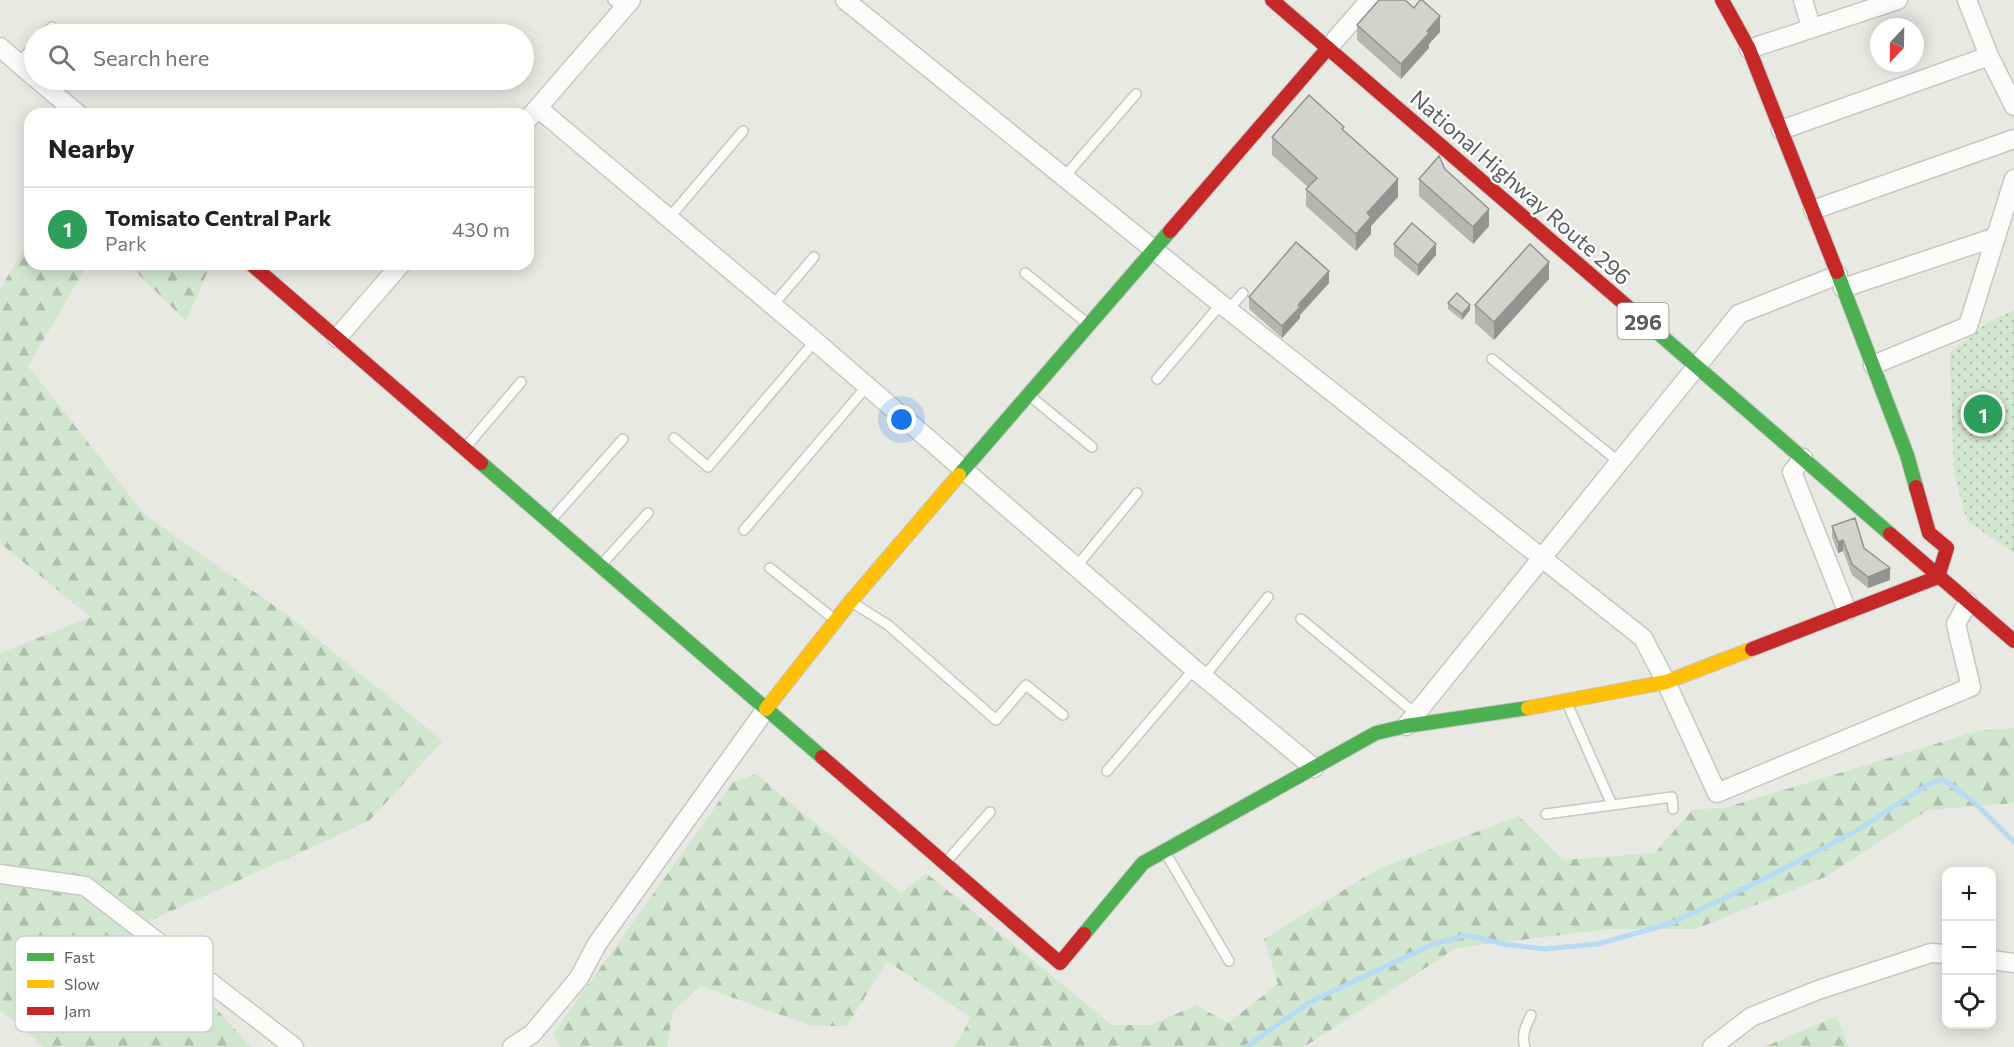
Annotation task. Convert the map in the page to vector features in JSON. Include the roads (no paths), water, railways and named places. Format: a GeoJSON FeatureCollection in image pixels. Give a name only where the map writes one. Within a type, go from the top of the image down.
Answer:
{"type":"FeatureCollection","features":[{"type":"Feature","properties":{"kind":"main road","name":"National Highway Route 296"},"geometry":{"type":"LineString","coordinates":[[1272,0],[2014,641]]}},
{"type":"Feature","properties":{"kind":"main road"},"geometry":{"type":"LineString","coordinates":[[258,270],[1059,963],[1143,863],[1376,733],[1411,720],[1566,702],[1666,682],[1938,577],[1947,548],[1929,533],[1907,455],[1841,282],[1749,49],[1722,0]]}},
{"type":"Feature","properties":{"kind":"main road"},"geometry":{"type":"LineString","coordinates":[[766,709],[852,601],[1328,48]]}},
{"type":"Feature","properties":{"kind":"street"},"geometry":{"type":"LineString","coordinates":[[845,0],[1065,176],[1153,250],[1643,638],[1717,792],[1971,687],[1956,624],[1968,602]]}},
{"type":"Feature","properties":{"kind":"street"},"geometry":{"type":"LineString","coordinates":[[1328,48],[1370,0]]}},
{"type":"Feature","properties":{"kind":"street"},"geometry":{"type":"LineString","coordinates":[[1803,0],[1811,27]]}},
{"type":"Feature","properties":{"kind":"street"},"geometry":{"type":"LineString","coordinates":[[1967,0],[1989,56],[2014,106]]}},
{"type":"Feature","properties":{"kind":"street"},"geometry":{"type":"LineString","coordinates":[[1749,49],[1891,1]]}},
{"type":"Feature","properties":{"kind":"street"},"geometry":{"type":"LineString","coordinates":[[534,113],[622,3]]}},
{"type":"Feature","properties":{"kind":"street"},"geometry":{"type":"LineString","coordinates":[[0,47],[24,68]]}},
{"type":"Feature","properties":{"kind":"street"},"geometry":{"type":"LineString","coordinates":[[1781,130],[1989,56]]}},
{"type":"Feature","properties":{"kind":"street"},"geometry":{"type":"LineString","coordinates":[[50,90],[71,108]]}},
{"type":"Feature","properties":{"kind":"street"},"geometry":{"type":"LineString","coordinates":[[534,115],[669,218],[773,305],[1199,673],[1314,768]]}},
{"type":"Feature","properties":{"kind":"street"},"geometry":{"type":"LineString","coordinates":[[1812,210],[2014,139]]}},
{"type":"Feature","properties":{"kind":"street"},"geometry":{"type":"LineString","coordinates":[[1873,365],[1968,326],[2014,179]]}},
{"type":"Feature","properties":{"kind":"street"},"geometry":{"type":"LineString","coordinates":[[1411,720],[1739,314],[1996,237]]}},
{"type":"Feature","properties":{"kind":"street"},"geometry":{"type":"LineString","coordinates":[[337,338],[396,270]]}},
{"type":"Feature","properties":{"kind":"street"},"geometry":{"type":"LineString","coordinates":[[1803,458],[1792,472],[1847,611]]}},
{"type":"Feature","properties":{"kind":"street"},"geometry":{"type":"LineString","coordinates":[[512,1047],[532,1034],[579,978],[597,944],[766,709]]}},
{"type":"Feature","properties":{"kind":"street"},"geometry":{"type":"LineString","coordinates":[[0,874],[86,886],[151,936]]}},
{"type":"Feature","properties":{"kind":"street"},"geometry":{"type":"LineString","coordinates":[[1712,1047],[1751,1017],[1818,990],[1931,953],[1942,954]]}},
{"type":"Feature","properties":{"kind":"street"},"geometry":{"type":"LineString","coordinates":[[1996,961],[2014,963]]}},
{"type":"Feature","properties":{"kind":"street"},"geometry":{"type":"LineString","coordinates":[[213,984],[294,1047]]}},
{"type":"Feature","properties":{"kind":"lane"},"geometry":{"type":"LineString","coordinates":[[18,63],[24,57]]}},
{"type":"Feature","properties":{"kind":"lane"},"geometry":{"type":"LineString","coordinates":[[1065,176],[1136,94]]}},
{"type":"Feature","properties":{"kind":"lane"},"geometry":{"type":"LineString","coordinates":[[669,218],[743,131]]}},
{"type":"Feature","properties":{"kind":"lane"},"geometry":{"type":"LineString","coordinates":[[773,305],[814,257]]}},
{"type":"Feature","properties":{"kind":"lane"},"geometry":{"type":"LineString","coordinates":[[1025,273],[1089,325]]}},
{"type":"Feature","properties":{"kind":"lane"},"geometry":{"type":"LineString","coordinates":[[1157,379],[1225,307],[1243,293]]}},
{"type":"Feature","properties":{"kind":"lane"},"geometry":{"type":"LineString","coordinates":[[674,438],[708,467],[815,341]]}},
{"type":"Feature","properties":{"kind":"lane"},"geometry":{"type":"LineString","coordinates":[[1492,359],[1619,462]]}},
{"type":"Feature","properties":{"kind":"lane"},"geometry":{"type":"LineString","coordinates":[[465,448],[521,382]]}},
{"type":"Feature","properties":{"kind":"lane"},"geometry":{"type":"LineString","coordinates":[[744,530],[867,386]]}},
{"type":"Feature","properties":{"kind":"lane"},"geometry":{"type":"LineString","coordinates":[[1028,395],[1092,447]]}},
{"type":"Feature","properties":{"kind":"lane"},"geometry":{"type":"LineString","coordinates":[[550,522],[623,439]]}},
{"type":"Feature","properties":{"kind":"lane"},"geometry":{"type":"LineString","coordinates":[[1076,567],[1137,493]]}},
{"type":"Feature","properties":{"kind":"lane"},"geometry":{"type":"LineString","coordinates":[[600,566],[648,513]]}},
{"type":"Feature","properties":{"kind":"lane"},"geometry":{"type":"LineString","coordinates":[[770,568],[836,621]]}},
{"type":"Feature","properties":{"kind":"lane"},"geometry":{"type":"LineString","coordinates":[[1107,771],[1268,597]]}},
{"type":"Feature","properties":{"kind":"lane"},"geometry":{"type":"LineString","coordinates":[[852,601],[888,625],[996,720],[1026,685],[1063,715]]}},
{"type":"Feature","properties":{"kind":"lane"},"geometry":{"type":"LineString","coordinates":[[1301,619],[1411,720]]}},
{"type":"Feature","properties":{"kind":"lane"},"geometry":{"type":"LineString","coordinates":[[1566,702],[1612,805]]}},
{"type":"Feature","properties":{"kind":"lane"},"geometry":{"type":"LineString","coordinates":[[1546,814],[1672,797],[1673,809]]}},
{"type":"Feature","properties":{"kind":"lane"},"geometry":{"type":"LineString","coordinates":[[945,864],[990,812]]}},
{"type":"Feature","properties":{"kind":"lane"},"geometry":{"type":"LineString","coordinates":[[1164,850],[1228,961]]}},
{"type":"Feature","properties":{"kind":"lane"},"geometry":{"type":"LineString","coordinates":[[1525,1047],[1523,1041],[1525,1028],[1531,1015]]}},
{"type":"Feature","properties":{"kind":"waterway"},"geometry":{"type":"LineString","coordinates":[[1246,1047],[1310,1002],[1433,944],[1467,935],[1503,944],[1545,949],[1598,944],[1672,923],[1858,830],[1927,785],[1943,779],[1975,803],[2014,842]]}},
{"type":"Feature","properties":{"kind":"place","name":"Tomisato Central Park"},"geometry":{"type":"Point","coordinates":[1983,414]}}]}
